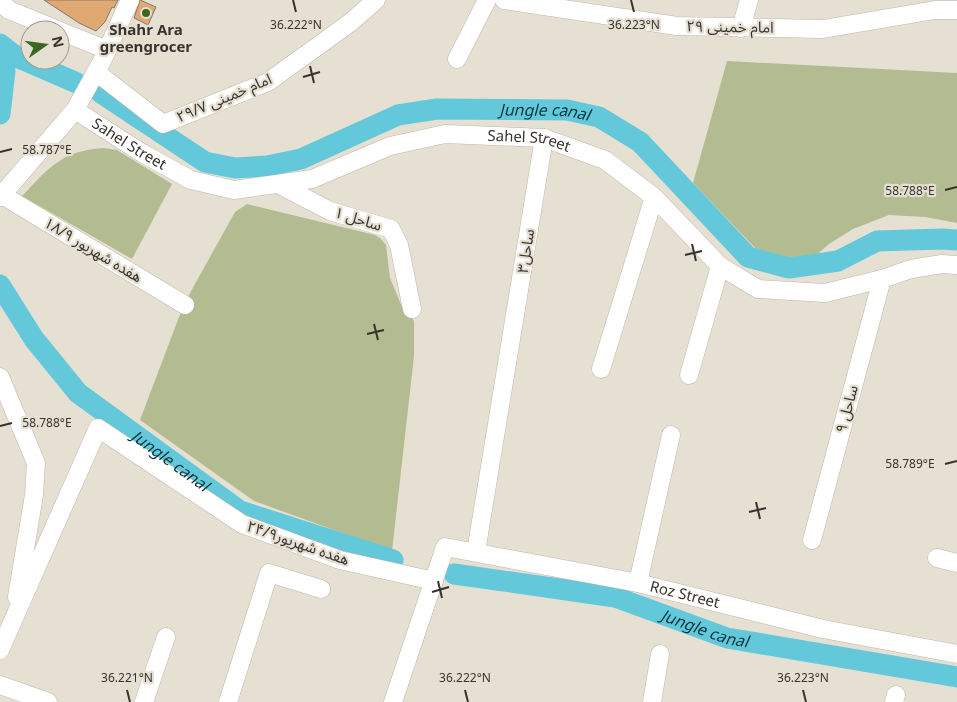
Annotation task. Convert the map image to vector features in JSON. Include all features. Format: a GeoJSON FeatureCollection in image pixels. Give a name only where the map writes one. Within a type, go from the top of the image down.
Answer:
{"type":"FeatureCollection","features":[{"type":"Feature","properties":{"kind":"street"},"geometry":{"type":"LineString","coordinates":[[1,196],[75,110],[107,50],[130,0]]}},
{"type":"Feature","properties":{"kind":"street","name":"امام خمینی ۲۹/۷"},"geometry":{"type":"LineString","coordinates":[[96,72],[163,124],[268,82],[351,22],[376,0]]}},
{"type":"Feature","properties":{"kind":"street"},"geometry":{"type":"LineString","coordinates":[[457,58],[487,0]]}},
{"type":"Feature","properties":{"kind":"street","name":"امام خمینی ۲۹"},"geometry":{"type":"LineString","coordinates":[[504,0],[677,26],[741,28],[823,29],[935,10],[957,10]]}},
{"type":"Feature","properties":{"kind":"street"},"geometry":{"type":"LineString","coordinates":[[741,28],[749,0]]}},
{"type":"Feature","properties":{"kind":"street"},"geometry":{"type":"LineString","coordinates":[[0,2],[9,10],[21,8],[42,20]]}},
{"type":"Feature","properties":{"kind":"street"},"geometry":{"type":"LineString","coordinates":[[70,35],[107,50]]}},
{"type":"Feature","properties":{"kind":"street","name":"Sahel Street"},"geometry":{"type":"LineString","coordinates":[[75,110],[142,153],[192,180],[234,190],[312,179],[390,146],[445,134],[544,138],[606,160],[654,198],[720,266],[758,289],[825,293],[882,279],[911,269],[942,264],[957,265]]}},
{"type":"Feature","properties":{"kind":"street","name":"ساحل۳"},"geometry":{"type":"LineString","coordinates":[[476,552],[544,138]]}},
{"type":"Feature","properties":{"kind":"street","name":"ساحل ۱"},"geometry":{"type":"LineString","coordinates":[[278,184],[330,211],[391,229],[399,245],[412,309]]}},
{"type":"Feature","properties":{"kind":"street","name":"هفده شهریور ۱۸/۹"},"geometry":{"type":"LineString","coordinates":[[1,196],[185,305]]}},
{"type":"Feature","properties":{"kind":"street"},"geometry":{"type":"LineString","coordinates":[[601,369],[654,198]]}},
{"type":"Feature","properties":{"kind":"street"},"geometry":{"type":"LineString","coordinates":[[689,375],[720,266]]}},
{"type":"Feature","properties":{"kind":"street","name":"ساحل ۹"},"geometry":{"type":"LineString","coordinates":[[812,540],[882,279]]}},
{"type":"Feature","properties":{"kind":"street"},"geometry":{"type":"LineString","coordinates":[[0,377],[36,463],[34,495],[12,622],[0,650]]}},
{"type":"Feature","properties":{"kind":"street","name":"هفده شهریور۲۴/۹"},"geometry":{"type":"LineString","coordinates":[[12,622],[98,428],[242,524],[340,560],[434,581]]}},
{"type":"Feature","properties":{"kind":"street"},"geometry":{"type":"LineString","coordinates":[[638,583],[671,435]]}},
{"type":"Feature","properties":{"kind":"street","name":"Roz Street"},"geometry":{"type":"LineString","coordinates":[[434,581],[445,548],[476,552],[638,583],[823,629],[957,654]]}},
{"type":"Feature","properties":{"kind":"street"},"geometry":{"type":"LineString","coordinates":[[937,558],[957,562]]}},
{"type":"Feature","properties":{"kind":"street"},"geometry":{"type":"LineString","coordinates":[[228,702],[270,573],[321,589]]}},
{"type":"Feature","properties":{"kind":"street"},"geometry":{"type":"LineString","coordinates":[[393,702],[434,581]]}},
{"type":"Feature","properties":{"kind":"street"},"geometry":{"type":"LineString","coordinates":[[144,702],[166,638]]}},
{"type":"Feature","properties":{"kind":"street"},"geometry":{"type":"LineString","coordinates":[[652,702],[660,654]]}},
{"type":"Feature","properties":{"kind":"street"},"geometry":{"type":"LineString","coordinates":[[0,685],[48,702]]}},
{"type":"Feature","properties":{"kind":"green space"},"geometry":{"type":"Polygon","coordinates":[[[727,61],[957,73],[957,223],[925,217],[889,215],[853,229],[829,244],[814,257],[788,258],[756,249],[693,183],[727,61]]]}},
{"type":"Feature","properties":{"kind":"green space"},"geometry":{"type":"Polygon","coordinates":[[[103,148],[117,150],[172,184],[132,259],[22,196],[48,169],[66,157],[76,153],[103,148]]]}},
{"type":"Feature","properties":{"kind":"green space"},"geometry":{"type":"Polygon","coordinates":[[[247,204],[375,235],[386,245],[390,278],[402,307],[414,321],[414,356],[392,551],[254,501],[140,420],[190,293],[235,212],[247,204]]]}},
{"type":"Feature","properties":{"kind":"building"},"geometry":{"type":"Polygon","coordinates":[[[44,0],[118,0],[114,8],[112,7],[105,22],[96,31],[79,23],[44,0]]]}},
{"type":"Feature","properties":{"kind":"building","name":"Shahr Ara greengrocer"},"geometry":{"type":"Polygon","coordinates":[[[140,0],[156,7],[148,25],[134,18],[140,0]]]}},
{"type":"Feature","properties":{"kind":"waterway","name":"Jungle canal"},"geometry":{"type":"LineString","coordinates":[[0,44],[17,57],[77,83]]}},
{"type":"Feature","properties":{"kind":"waterway","name":"Jungle canal"},"geometry":{"type":"LineString","coordinates":[[0,114],[5,71],[3,47]]}},
{"type":"Feature","properties":{"kind":"waterway","name":"Jungle canal"},"geometry":{"type":"LineString","coordinates":[[101,93],[205,162],[235,168],[267,166],[301,159],[398,115],[437,109],[567,110],[599,117],[640,142],[748,257],[789,268],[838,261],[877,241],[957,240]]}},
{"type":"Feature","properties":{"kind":"waterway","name":"Jungle canal"},"geometry":{"type":"LineString","coordinates":[[0,285],[34,339],[78,393],[240,511],[393,560]]}},
{"type":"Feature","properties":{"kind":"waterway","name":"Jungle canal"},"geometry":{"type":"LineString","coordinates":[[454,574],[615,597],[727,638],[957,677]]}},
{"type":"Feature","properties":{"kind":"place","name":"Shahr Ara greengrocer"},"geometry":{"type":"Point","coordinates":[146,13]}}]}
